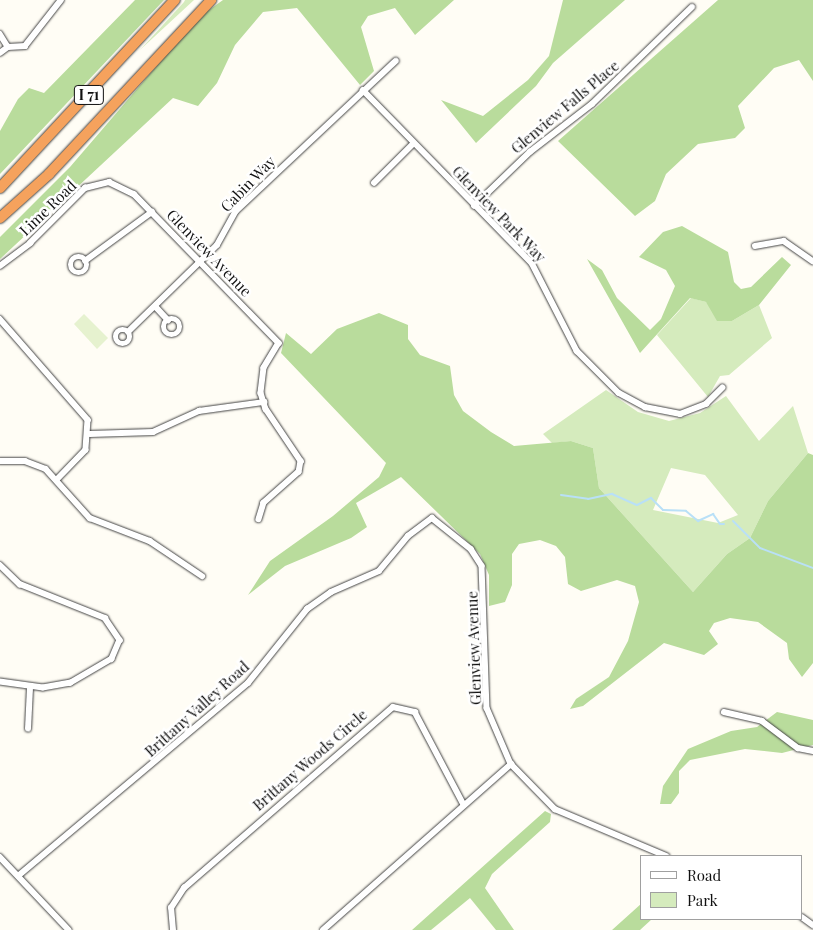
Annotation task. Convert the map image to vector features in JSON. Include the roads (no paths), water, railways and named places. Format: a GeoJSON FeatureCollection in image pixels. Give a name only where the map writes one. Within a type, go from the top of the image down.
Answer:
{"type":"FeatureCollection","features":[{"type":"Feature","properties":{"kind":"highway","name":"I 71"},"geometry":{"type":"LineString","coordinates":[[0,188],[175,0]]}},
{"type":"Feature","properties":{"kind":"highway","name":"I 71"},"geometry":{"type":"LineString","coordinates":[[0,218],[50,174],[210,0]]}},
{"type":"Feature","properties":{"kind":"street"},"geometry":{"type":"LineString","coordinates":[[0,53],[8,47],[26,46],[61,0]]}},
{"type":"Feature","properties":{"kind":"street","name":"Glenview Falls Place"},"geometry":{"type":"LineString","coordinates":[[474,206],[530,152],[592,104],[692,7]]}},
{"type":"Feature","properties":{"kind":"street"},"geometry":{"type":"LineString","coordinates":[[0,34],[8,47]]}},
{"type":"Feature","properties":{"kind":"street","name":"Cabin Way"},"geometry":{"type":"LineString","coordinates":[[128,332],[156,307],[217,245],[236,211],[396,60]]}},
{"type":"Feature","properties":{"kind":"street","name":"Glenview Park Way"},"geometry":{"type":"LineString","coordinates":[[363,90],[413,144],[532,263],[578,352],[619,393],[645,407],[674,414],[691,412],[722,388]]}},
{"type":"Feature","properties":{"kind":"street"},"geometry":{"type":"LineString","coordinates":[[374,183],[413,144]]}},
{"type":"Feature","properties":{"kind":"street","name":"Lime Road"},"geometry":{"type":"LineString","coordinates":[[0,266],[30,243],[81,191],[101,182],[119,184]]}},
{"type":"Feature","properties":{"kind":"street","name":"Glenview Avenue"},"geometry":{"type":"LineString","coordinates":[[119,184],[152,212],[279,343],[262,374],[264,402]]}},
{"type":"Feature","properties":{"kind":"street"},"geometry":{"type":"LineString","coordinates":[[85,261],[152,212]]}},
{"type":"Feature","properties":{"kind":"street"},"geometry":{"type":"LineString","coordinates":[[756,246],[784,241],[813,261]]}},
{"type":"Feature","properties":{"kind":"street"},"geometry":{"type":"LineString","coordinates":[[156,307],[168,320]]}},
{"type":"Feature","properties":{"kind":"street"},"geometry":{"type":"LineString","coordinates":[[0,319],[2,327],[79,404],[90,434],[83,454],[58,479]]}},
{"type":"Feature","properties":{"kind":"street"},"geometry":{"type":"LineString","coordinates":[[90,434],[153,432],[193,413],[264,402],[300,465],[264,504],[258,519]]}},
{"type":"Feature","properties":{"kind":"street"},"geometry":{"type":"LineString","coordinates":[[0,461],[30,462],[58,479],[90,518],[150,541],[202,576]]}},
{"type":"Feature","properties":{"kind":"street","name":"Glenview Avenue"},"geometry":{"type":"LineString","coordinates":[[429,519],[439,521],[471,548],[482,566],[486,603],[486,700],[511,764],[555,808],[664,855]]}},
{"type":"Feature","properties":{"kind":"street","name":"Brittany Valley Road"},"geometry":{"type":"LineString","coordinates":[[18,876],[248,683],[307,609],[331,592],[379,571],[408,536],[429,519]]}},
{"type":"Feature","properties":{"kind":"street"},"geometry":{"type":"LineString","coordinates":[[0,565],[26,587],[105,618],[120,642],[112,659],[92,674],[59,686],[30,688],[0,682]]}},
{"type":"Feature","properties":{"kind":"street"},"geometry":{"type":"LineString","coordinates":[[28,729],[30,688]]}},
{"type":"Feature","properties":{"kind":"street","name":"Brittany Woods Circle"},"geometry":{"type":"LineString","coordinates":[[173,930],[172,908],[184,888],[392,707],[415,712],[464,805]]}},
{"type":"Feature","properties":{"kind":"street"},"geometry":{"type":"LineString","coordinates":[[724,712],[762,721],[798,748],[813,751]]}},
{"type":"Feature","properties":{"kind":"street"},"geometry":{"type":"LineString","coordinates":[[323,930],[511,764]]}},
{"type":"Feature","properties":{"kind":"street"},"geometry":{"type":"LineString","coordinates":[[0,857],[69,930]]}},
{"type":"Feature","properties":{"kind":"waterway"},"geometry":{"type":"LineString","coordinates":[[561,495],[588,499],[612,494],[637,505],[651,498],[663,510],[686,511],[698,521],[713,514],[720,524],[724,524]]}},
{"type":"Feature","properties":{"kind":"waterway"},"geometry":{"type":"LineString","coordinates":[[733,521],[760,548],[813,568]]}}]}
